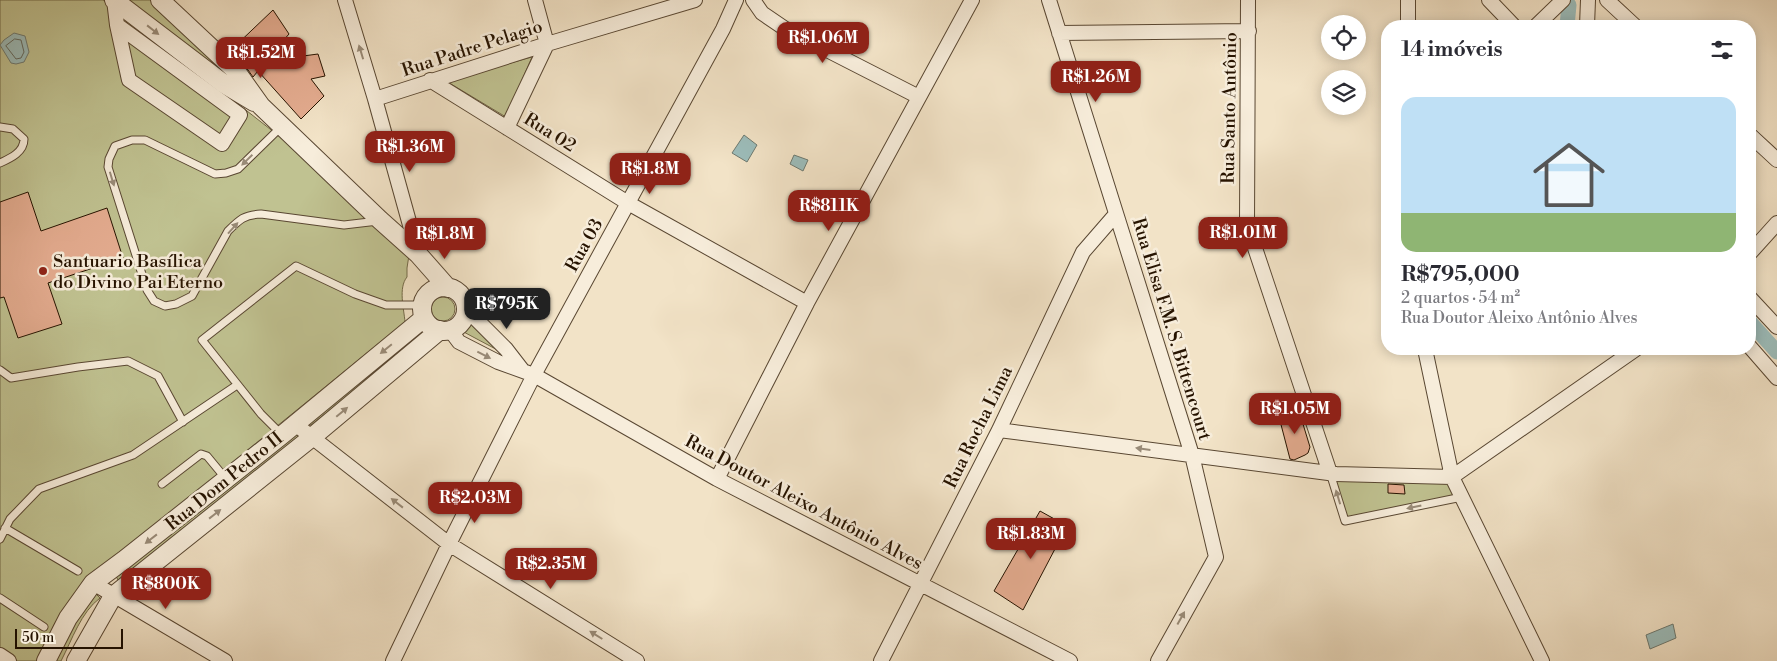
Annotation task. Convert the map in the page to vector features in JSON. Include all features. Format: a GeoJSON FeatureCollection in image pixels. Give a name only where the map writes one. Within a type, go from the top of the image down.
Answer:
{"type":"FeatureCollection","features":[{"type":"Feature","properties":{"kind":"street"},"geometry":{"type":"LineString","coordinates":[[114,0],[224,84],[261,106]]}},
{"type":"Feature","properties":{"kind":"street"},"geometry":{"type":"LineString","coordinates":[[114,0],[117,26],[129,80],[222,144],[240,115],[117,26]]}},
{"type":"Feature","properties":{"kind":"street"},"geometry":{"type":"LineString","coordinates":[[160,0],[236,71],[261,106],[418,254],[448,288],[463,297],[466,309],[463,320],[460,324],[445,330],[428,324],[418,254],[345,0]]}},
{"type":"Feature","properties":{"kind":"street"},"geometry":{"type":"LineString","coordinates":[[508,128],[547,44],[535,0]]}},
{"type":"Feature","properties":{"kind":"street","name":"Rua Padre Pelagio"},"geometry":{"type":"LineString","coordinates":[[375,99],[430,80],[695,0]]}},
{"type":"Feature","properties":{"kind":"street","name":"Rua 03"},"geometry":{"type":"LineString","coordinates":[[393,661],[528,373],[628,204],[723,29],[736,0]]}},
{"type":"Feature","properties":{"kind":"street"},"geometry":{"type":"LineString","coordinates":[[752,0],[762,14],[784,28],[919,97]]}},
{"type":"Feature","properties":{"kind":"street"},"geometry":{"type":"LineString","coordinates":[[717,479],[807,303],[972,0]]}},
{"type":"Feature","properties":{"kind":"street","name":"Rua Elisa F.M. S. Bittencourt"},"geometry":{"type":"LineString","coordinates":[[1049,0],[1192,455],[1216,557],[1158,661]]}},
{"type":"Feature","properties":{"kind":"street","name":"Rua Santo Antônio"},"geometry":{"type":"LineString","coordinates":[[1248,0],[1247,224],[1330,473]]}},
{"type":"Feature","properties":{"kind":"street"},"geometry":{"type":"LineString","coordinates":[[1408,0],[1408,20]]}},
{"type":"Feature","properties":{"kind":"street"},"geometry":{"type":"LineString","coordinates":[[1490,0],[1508,20]]}},
{"type":"Feature","properties":{"kind":"street"},"geometry":{"type":"LineString","coordinates":[[1545,20],[1563,0]]}},
{"type":"Feature","properties":{"kind":"street"},"geometry":{"type":"LineString","coordinates":[[1586,20],[1588,0]]}},
{"type":"Feature","properties":{"kind":"street"},"geometry":{"type":"LineString","coordinates":[[1607,0],[1629,20]]}},
{"type":"Feature","properties":{"kind":"street"},"geometry":{"type":"LineString","coordinates":[[1059,33],[1249,31]]}},
{"type":"Feature","properties":{"kind":"street","name":"Rua 02"},"geometry":{"type":"LineString","coordinates":[[430,80],[628,204],[807,303]]}},
{"type":"Feature","properties":{"kind":"street"},"geometry":{"type":"LineString","coordinates":[[1756,141],[1777,160]]}},
{"type":"Feature","properties":{"kind":"street","name":"Rua Rocha Lima"},"geometry":{"type":"LineString","coordinates":[[881,661],[999,430],[1083,252],[1116,214]]}},
{"type":"Feature","properties":{"kind":"street"},"geometry":{"type":"LineString","coordinates":[[1756,246],[1777,223]]}},
{"type":"Feature","properties":{"kind":"street"},"geometry":{"type":"LineString","coordinates":[[424,306],[435,289],[448,288]]}},
{"type":"Feature","properties":{"kind":"street"},"geometry":{"type":"LineString","coordinates":[[1756,304],[1777,327]]}},
{"type":"Feature","properties":{"kind":"street","name":"Rua Dom Pedro II"},"geometry":{"type":"LineString","coordinates":[[46,661],[68,618],[93,583],[288,429],[424,306]]}},
{"type":"Feature","properties":{"kind":"street","name":"Rua Doutor Aleixo Antônio Alves"},"geometry":{"type":"LineString","coordinates":[[466,309],[528,373]]}},
{"type":"Feature","properties":{"kind":"street","name":"Rua Doutor Aleixo Antônio Alves"},"geometry":{"type":"LineString","coordinates":[[445,330],[459,342],[498,362],[528,373],[717,479],[1070,661]]}},
{"type":"Feature","properties":{"kind":"street","name":"Rua Dom Pedro II"},"geometry":{"type":"LineString","coordinates":[[76,661],[112,596],[445,330]]}},
{"type":"Feature","properties":{"kind":"street"},"geometry":{"type":"LineString","coordinates":[[1756,354],[1777,378]]}},
{"type":"Feature","properties":{"kind":"street"},"geometry":{"type":"LineString","coordinates":[[1426,355],[1452,477],[1542,661]]}},
{"type":"Feature","properties":{"kind":"street"},"geometry":{"type":"LineString","coordinates":[[999,430],[1330,473],[1452,477],[1627,355]]}},
{"type":"Feature","properties":{"kind":"street"},"geometry":{"type":"LineString","coordinates":[[288,429],[311,438],[449,544],[638,661]]}},
{"type":"Feature","properties":{"kind":"street"},"geometry":{"type":"LineString","coordinates":[[93,583],[112,596],[225,661]]}},
{"type":"Feature","properties":{"kind":"street"},"geometry":{"type":"LineString","coordinates":[[0,655],[9,661]]}},
{"type":"Feature","properties":{"kind":"lane"},"geometry":{"type":"LineString","coordinates":[[282,126],[238,169],[226,173],[215,174],[145,140],[132,140],[116,146],[109,159],[108,167],[147,290],[154,302],[165,306],[176,304],[192,296],[228,231],[247,215],[261,214],[344,226],[380,220]]}},
{"type":"Feature","properties":{"kind":"lane"},"geometry":{"type":"LineString","coordinates":[[0,127],[13,129],[24,139],[24,146],[21,151],[0,162]]}},
{"type":"Feature","properties":{"kind":"lane"},"geometry":{"type":"LineString","coordinates":[[288,429],[260,414],[202,340],[296,266],[355,294],[386,305],[424,306]]}},
{"type":"Feature","properties":{"kind":"lane"},"geometry":{"type":"LineString","coordinates":[[0,370],[11,378],[128,361],[158,376],[184,422]]}},
{"type":"Feature","properties":{"kind":"lane"},"geometry":{"type":"LineString","coordinates":[[0,539],[10,519],[38,489],[133,455],[184,422],[236,384]]}},
{"type":"Feature","properties":{"kind":"lane"},"geometry":{"type":"LineString","coordinates":[[162,484],[201,454],[207,456],[226,479]]}},
{"type":"Feature","properties":{"kind":"lane"},"geometry":{"type":"LineString","coordinates":[[1330,473],[1345,521],[1462,497]]}},
{"type":"Feature","properties":{"kind":"lane"},"geometry":{"type":"LineString","coordinates":[[5,528],[78,571]]}},
{"type":"Feature","properties":{"kind":"lane"},"geometry":{"type":"LineString","coordinates":[[0,598],[44,628]]}},
{"type":"Feature","properties":{"kind":"green space"},"geometry":{"type":"Polygon","coordinates":[[[0,0],[103,0],[298,151],[409,255],[407,277],[402,293],[405,322],[89,579],[55,623],[37,661],[0,661],[0,0]]]}},
{"type":"Feature","properties":{"kind":"green space"},"geometry":{"type":"Polygon","coordinates":[[[128,0],[150,0],[220,67],[217,68],[128,0]]]}},
{"type":"Feature","properties":{"kind":"green space"},"geometry":{"type":"Polygon","coordinates":[[[532,57],[506,117],[446,81],[532,57]]]}},
{"type":"Feature","properties":{"kind":"green space"},"geometry":{"type":"Polygon","coordinates":[[[443,297],[448,298],[454,304],[454,314],[448,320],[443,321],[438,320],[432,314],[431,309],[432,304],[438,298],[443,297]]]}},
{"type":"Feature","properties":{"kind":"green space"},"geometry":{"type":"Polygon","coordinates":[[[469,319],[505,354],[460,330],[469,319]]]}},
{"type":"Feature","properties":{"kind":"green space"},"geometry":{"type":"Polygon","coordinates":[[[421,332],[422,337],[311,425],[308,424],[421,332]]]}},
{"type":"Feature","properties":{"kind":"green space"},"geometry":{"type":"Polygon","coordinates":[[[297,434],[298,437],[118,580],[116,576],[297,434]]]}},
{"type":"Feature","properties":{"kind":"green space"},"geometry":{"type":"Polygon","coordinates":[[[1333,475],[1452,479],[1460,496],[1346,519],[1333,475]]]}},
{"type":"Feature","properties":{"kind":"green space"},"geometry":{"type":"Polygon","coordinates":[[[96,594],[100,598],[82,619],[61,661],[52,661],[72,620],[96,594]]]}},
{"type":"Feature","properties":{"kind":"water"},"geometry":{"type":"Polygon","coordinates":[[[14,33],[25,36],[29,52],[24,62],[16,64],[11,63],[0,45],[14,33]]]}},
{"type":"Feature","properties":{"kind":"water"},"geometry":{"type":"Polygon","coordinates":[[[744,135],[757,145],[747,162],[732,153],[744,135]]]}},
{"type":"Feature","properties":{"kind":"water"},"geometry":{"type":"Polygon","coordinates":[[[794,155],[808,160],[803,171],[790,164],[794,155]]]}},
{"type":"Feature","properties":{"kind":"water"},"geometry":{"type":"Polygon","coordinates":[[[1673,624],[1676,638],[1650,649],[1646,635],[1673,624]]]}},
{"type":"Feature","properties":{"kind":"building"},"geometry":{"type":"Polygon","coordinates":[[[273,10],[289,34],[276,49],[293,67],[303,56],[318,54],[325,76],[311,79],[324,96],[301,119],[258,71],[253,77],[243,63],[230,51],[273,10]]]}},
{"type":"Feature","properties":{"kind":"building","name":"Santuario Basílica do Divino Pai Eterno"},"geometry":{"type":"Polygon","coordinates":[[[28,192],[41,231],[107,208],[123,258],[48,283],[62,324],[18,338],[4,297],[0,298],[0,202],[28,192]]]}},
{"type":"Feature","properties":{"kind":"building"},"geometry":{"type":"Polygon","coordinates":[[[1299,411],[1310,447],[1308,453],[1294,460],[1290,459],[1279,417],[1299,411]]]}},
{"type":"Feature","properties":{"kind":"building"},"geometry":{"type":"Polygon","coordinates":[[[1388,484],[1404,485],[1405,494],[1388,493],[1388,484]]]}},
{"type":"Feature","properties":{"kind":"building"},"geometry":{"type":"Polygon","coordinates":[[[1040,511],[1067,526],[1023,610],[994,591],[1040,511]]]}},
{"type":"Feature","properties":{"kind":"waterway"},"geometry":{"type":"LineString","coordinates":[[1568,20],[1569,5]]}},
{"type":"Feature","properties":{"kind":"waterway"},"geometry":{"type":"LineString","coordinates":[[1756,329],[1777,352]]}},
{"type":"Feature","properties":{"kind":"place","name":"Santuario Basílica do Divino Pai Eterno"},"geometry":{"type":"Point","coordinates":[43,271]}}]}
